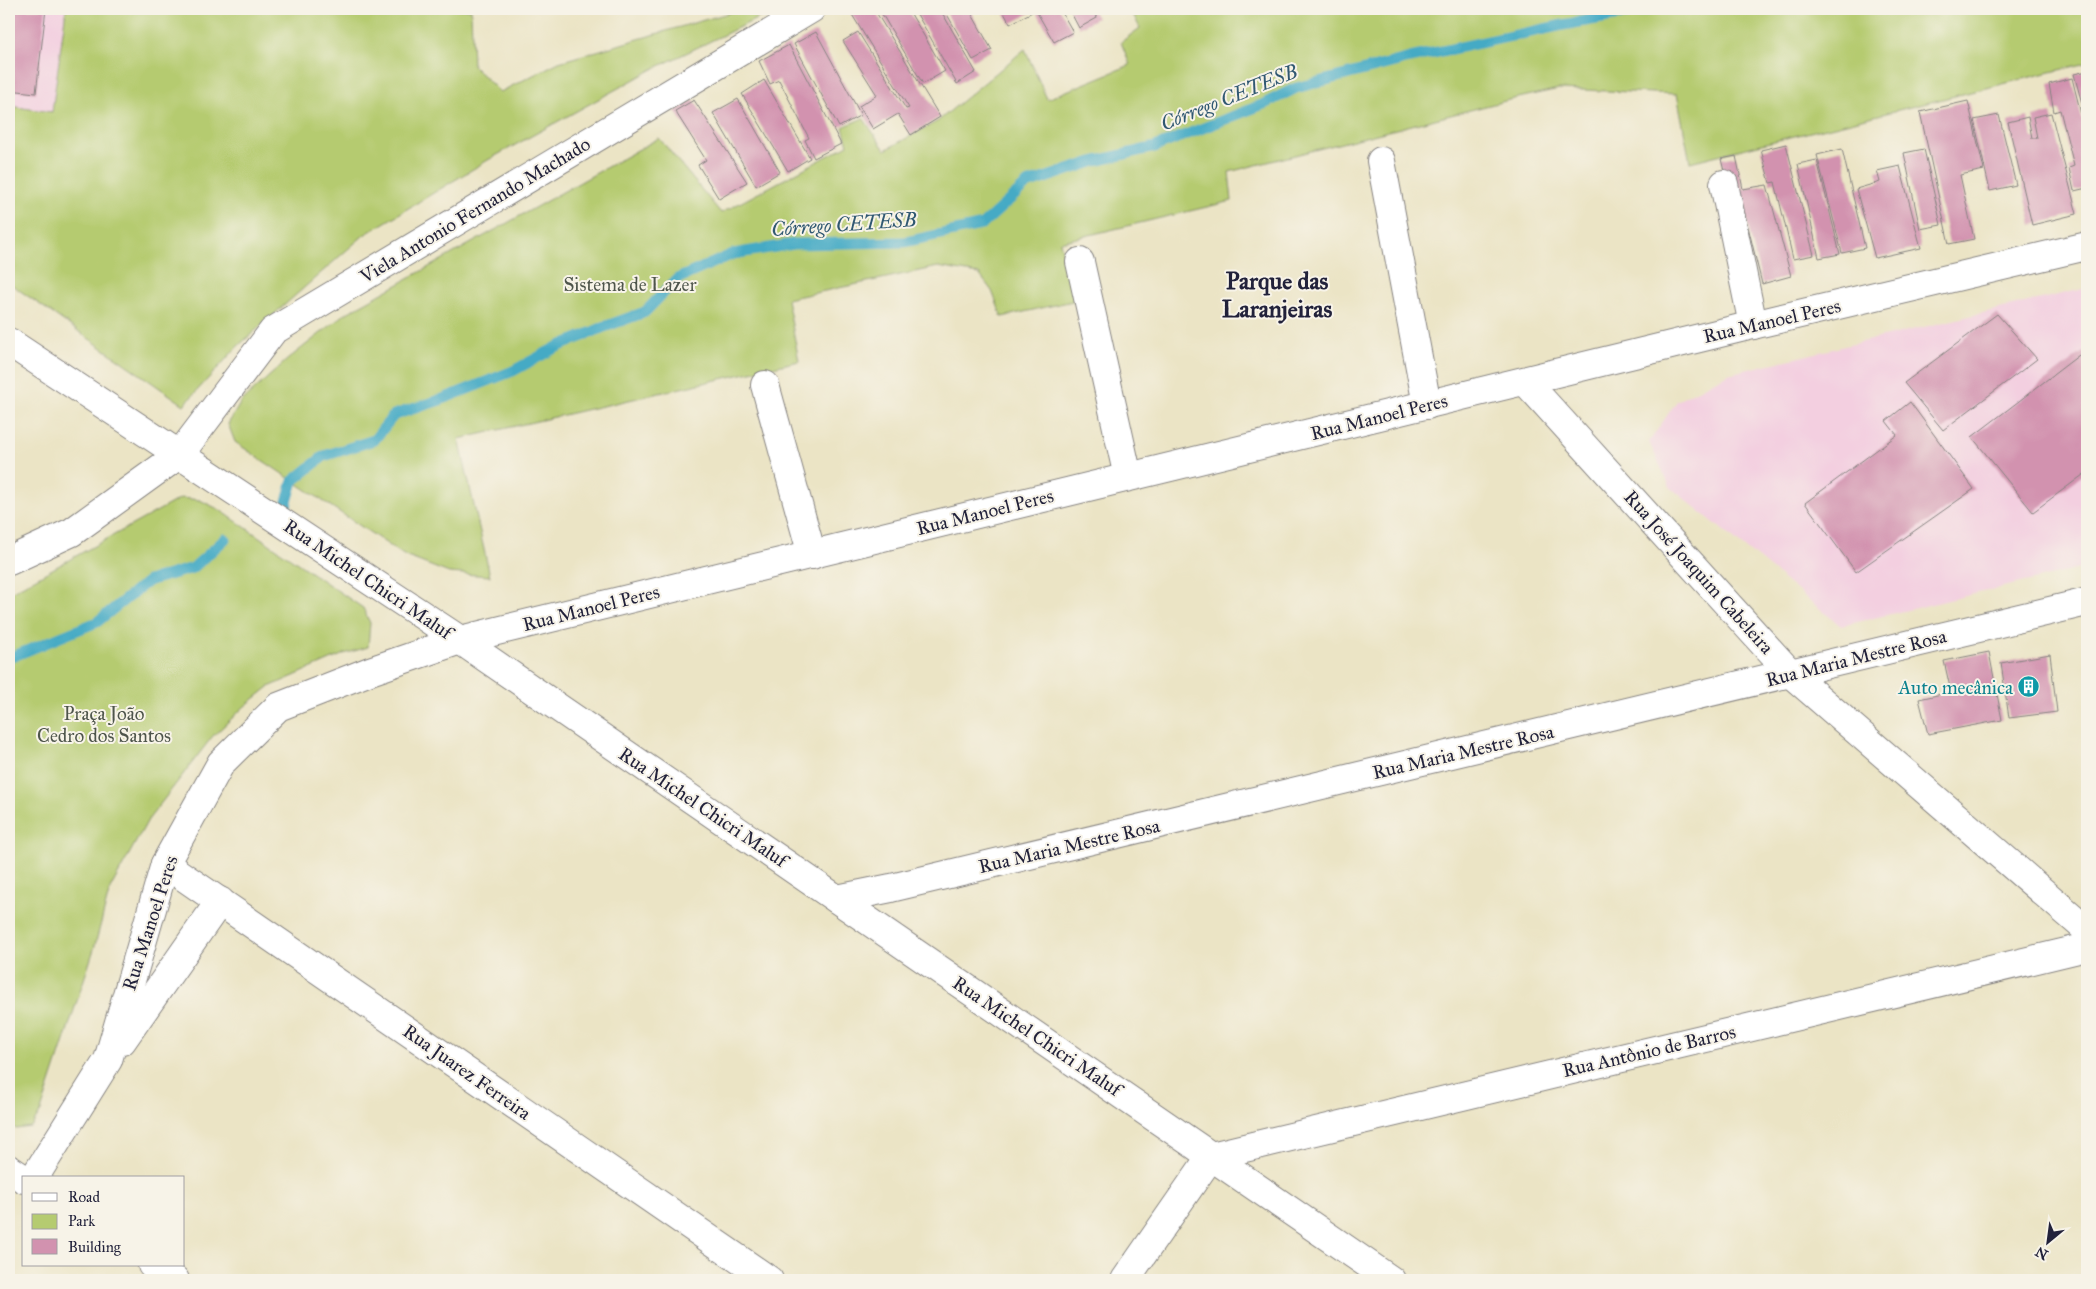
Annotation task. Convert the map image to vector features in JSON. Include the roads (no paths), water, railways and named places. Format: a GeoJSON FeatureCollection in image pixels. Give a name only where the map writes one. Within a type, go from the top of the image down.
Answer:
{"type":"FeatureCollection","features":[{"type":"Feature","properties":{"kind":"street","name":"Viela Antonio Fernando Machado"},"geometry":{"type":"LineString","coordinates":[[9,561],[72,532],[180,454],[273,330],[810,9]]}},
{"type":"Feature","properties":{"kind":"street"},"geometry":{"type":"LineString","coordinates":[[1381,161],[1427,405]]}},
{"type":"Feature","properties":{"kind":"street"},"geometry":{"type":"LineString","coordinates":[[1724,184],[1753,325]]}},
{"type":"Feature","properties":{"kind":"street","name":"Rua Manoel Peres"},"geometry":{"type":"LineString","coordinates":[[108,1060],[166,864],[221,763],[278,707],[370,671],[460,640],[1753,325],[2087,246]]}},
{"type":"Feature","properties":{"kind":"street"},"geometry":{"type":"LineString","coordinates":[[1080,262],[1128,477]]}},
{"type":"Feature","properties":{"kind":"street","name":"Rua Michel Chicri Maluf"},"geometry":{"type":"LineString","coordinates":[[9,342],[460,640],[1391,1280]]}},
{"type":"Feature","properties":{"kind":"street","name":"Rua José Joaquim Cabeleira"},"geometry":{"type":"LineString","coordinates":[[1525,381],[1791,674],[2087,930]]}},
{"type":"Feature","properties":{"kind":"street"},"geometry":{"type":"LineString","coordinates":[[765,384],[812,555]]}},
{"type":"Feature","properties":{"kind":"street","name":"Rua Maria Mestre Rosa"},"geometry":{"type":"LineString","coordinates":[[837,899],[900,886],[2087,602]]}},
{"type":"Feature","properties":{"kind":"street","name":"Rua Juarez Ferreira"},"geometry":{"type":"LineString","coordinates":[[166,864],[769,1280]]}},
{"type":"Feature","properties":{"kind":"street","name":"Rua Manoel Peres"},"geometry":{"type":"LineString","coordinates":[[35,1176],[108,1060],[220,901]]}},
{"type":"Feature","properties":{"kind":"street","name":"Rua Antônio de Barros"},"geometry":{"type":"LineString","coordinates":[[1211,1156],[2087,947]]}},
{"type":"Feature","properties":{"kind":"street"},"geometry":{"type":"LineString","coordinates":[[1125,1280],[1211,1156]]}},
{"type":"Feature","properties":{"kind":"street"},"geometry":{"type":"LineString","coordinates":[[9,1169],[22,1178]]}},
{"type":"Feature","properties":{"kind":"street"},"geometry":{"type":"LineString","coordinates":[[154,1266],[175,1280]]}},
{"type":"Feature","properties":{"kind":"waterway","name":"Córrego CETESB"},"geometry":{"type":"LineString","coordinates":[[286,505],[293,481],[324,456],[374,440],[394,415],[440,400],[513,371],[555,348],[645,312],[677,279],[733,254],[794,244],[905,242],[982,225],[1027,184],[1092,162],[1155,147],[1264,104],[1296,88],[1410,58],[1563,25],[1653,9]]}},
{"type":"Feature","properties":{"kind":"waterway","name":"Córrego CETESB"},"geometry":{"type":"LineString","coordinates":[[9,658],[97,622],[148,581],[193,568],[225,539]]}},
{"type":"Feature","properties":{"kind":"place","name":"Auto mecânica"},"geometry":{"type":"Point","coordinates":[2029,687]}},
{"type":"Feature","properties":{"kind":"district","name":"Parque das Laranjeiras"},"geometry":{"type":"Point","coordinates":[1277,295]}},
{"type":"Feature","properties":{"kind":"park label","name":"Sistema de Lazer"},"geometry":{"type":"Point","coordinates":[630,284]}},
{"type":"Feature","properties":{"kind":"park label","name":"Praça João Cedro dos Santos"},"geometry":{"type":"Point","coordinates":[104,724]}}]}
